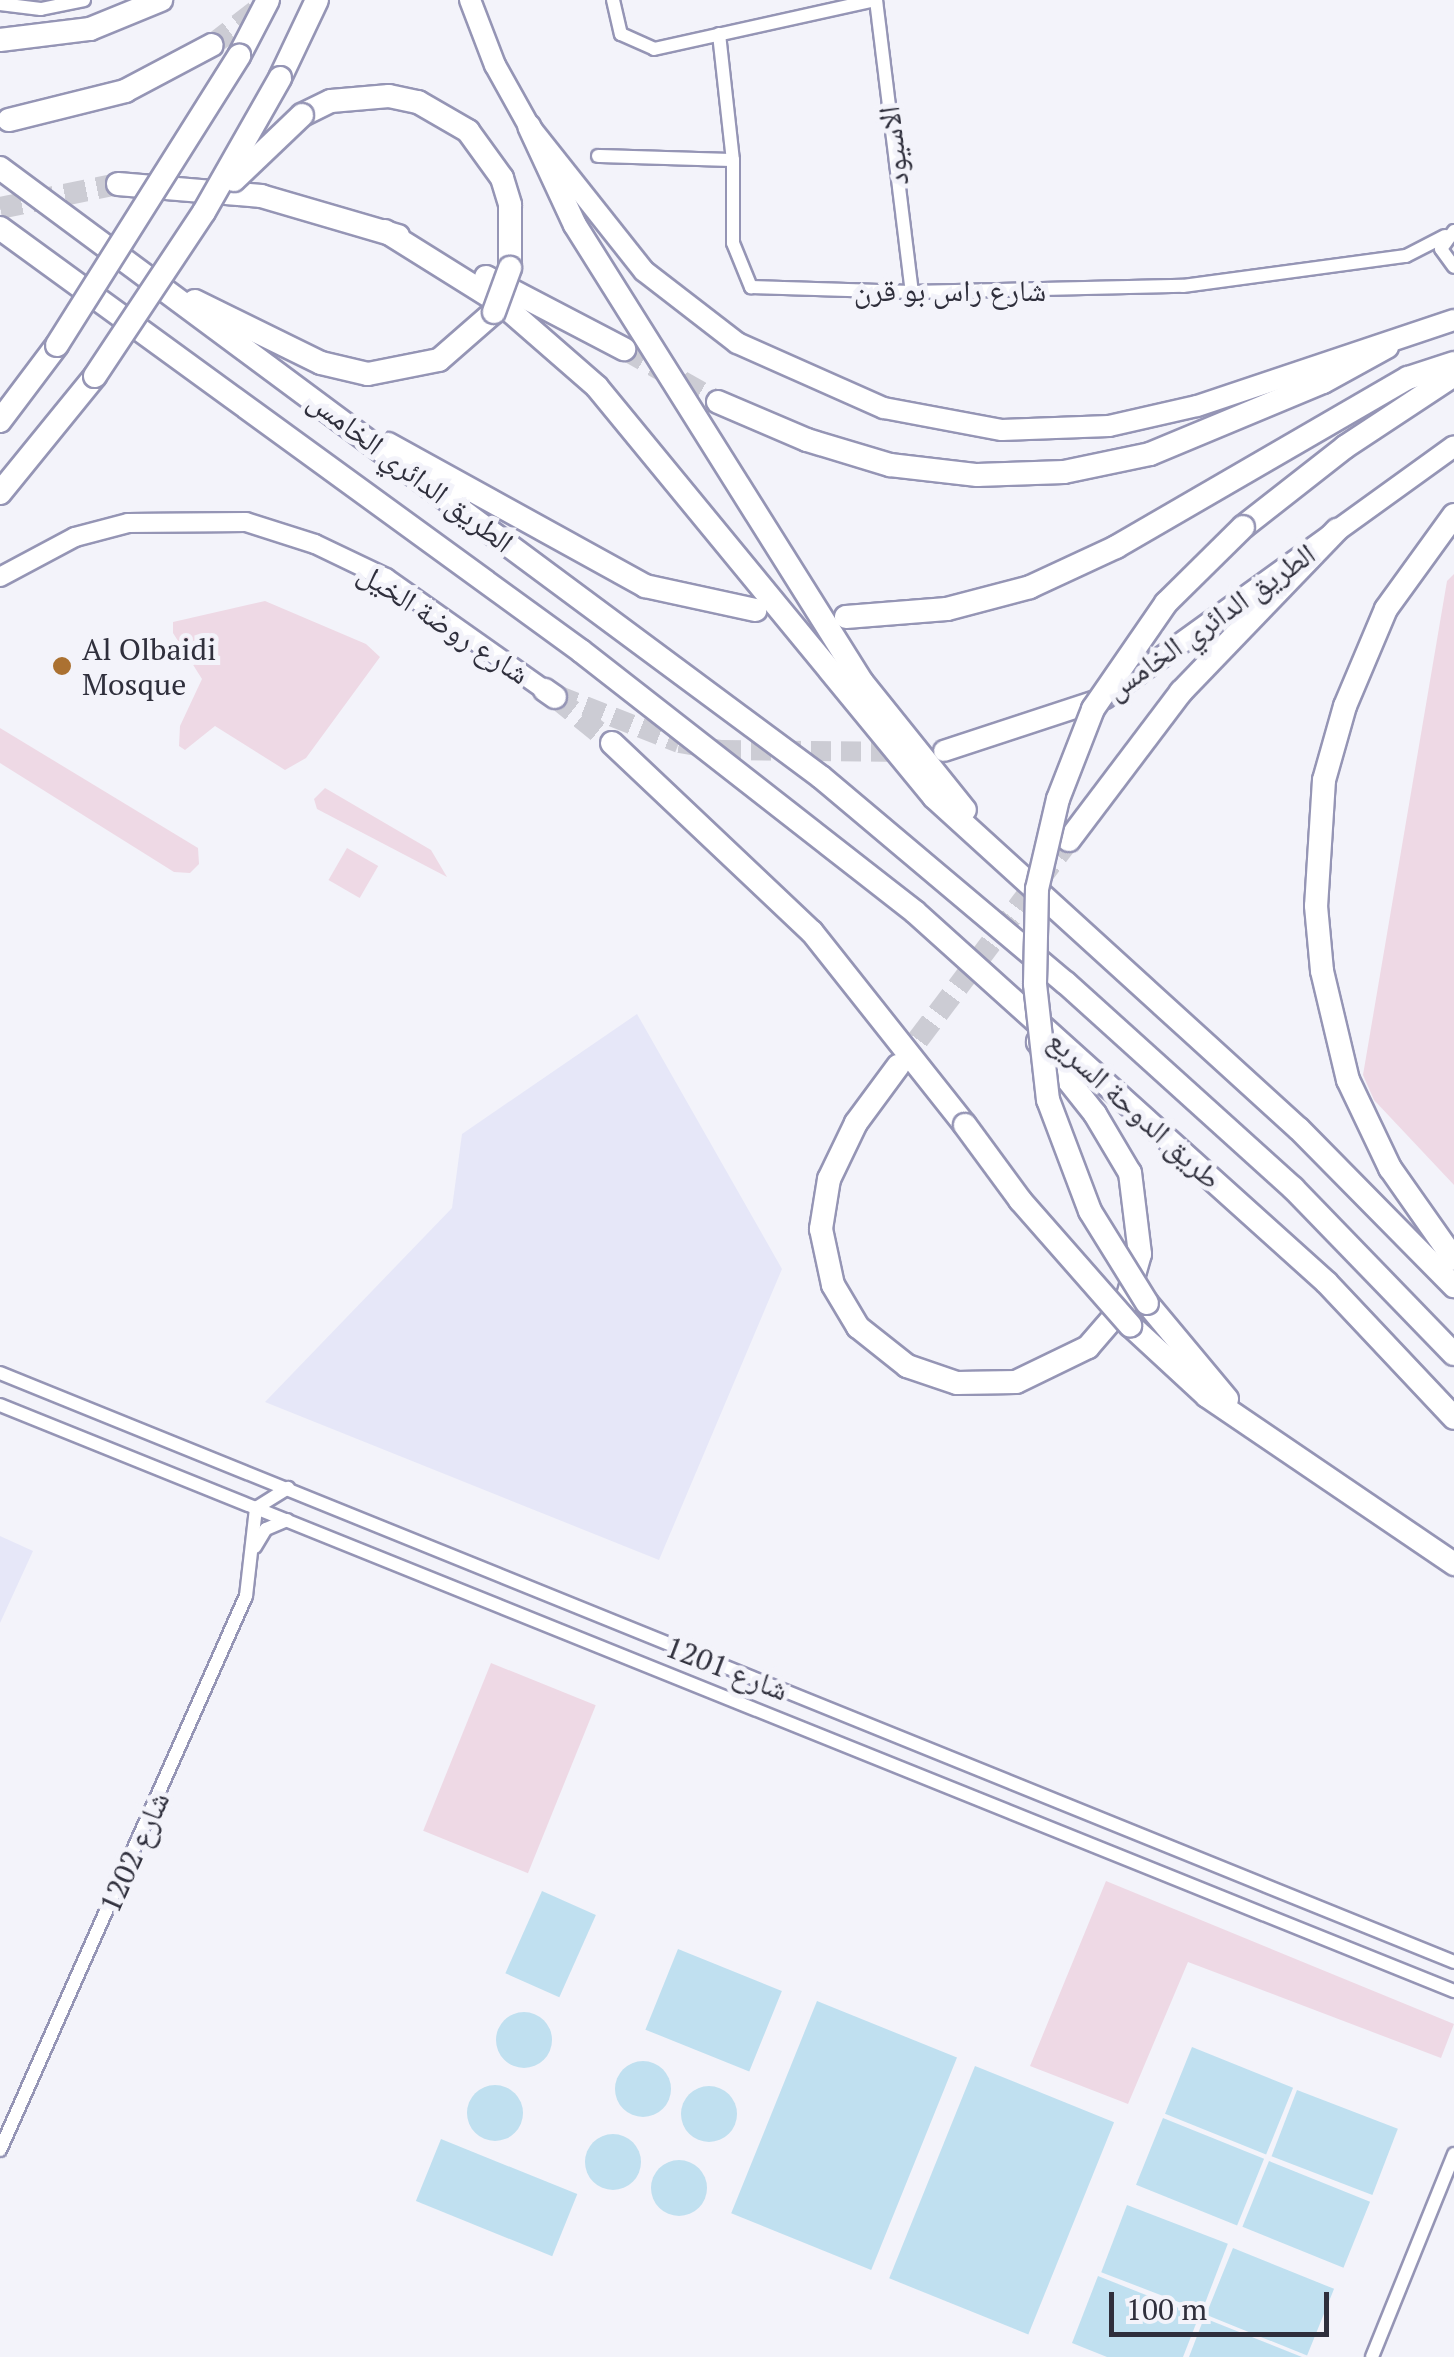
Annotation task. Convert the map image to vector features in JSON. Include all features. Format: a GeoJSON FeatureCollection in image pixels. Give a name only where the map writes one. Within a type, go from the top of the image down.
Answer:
{"type":"FeatureCollection","features":[{"type":"Feature","properties":{"kind":"highway"},"geometry":{"type":"LineString","coordinates":[[0,40],[90,29],[161,0]]}},
{"type":"Feature","properties":{"kind":"highway"},"geometry":{"type":"LineString","coordinates":[[0,421],[50,354],[239,56],[268,0]]}},
{"type":"Feature","properties":{"kind":"highway"},"geometry":{"type":"LineString","coordinates":[[0,492],[96,376],[204,212],[280,78],[317,0]]}},
{"type":"Feature","properties":{"kind":"highway"},"geometry":{"type":"LineString","coordinates":[[9,120],[125,91],[212,44]]}},
{"type":"Feature","properties":{"kind":"highway"},"geometry":{"type":"LineString","coordinates":[[174,293],[228,312],[321,363],[368,374],[439,360],[494,312],[510,268],[506,192],[468,131],[431,108],[389,96],[346,98],[302,115],[204,212]]}},
{"type":"Feature","properties":{"kind":"highway"},"geometry":{"type":"LineString","coordinates":[[529,126],[575,225],[862,682],[985,837]]}},
{"type":"Feature","properties":{"kind":"highway","name":"الطريق الدائري الخامس"},"geometry":{"type":"LineString","coordinates":[[0,168],[822,776]]}},
{"type":"Feature","properties":{"kind":"highway"},"geometry":{"type":"LineString","coordinates":[[118,184],[261,196],[385,231],[624,350]]}},
{"type":"Feature","properties":{"kind":"highway","name":"الطريق الدائري الخامس"},"geometry":{"type":"LineString","coordinates":[[0,230],[800,818]]}},
{"type":"Feature","properties":{"kind":"highway"},"geometry":{"type":"LineString","coordinates":[[385,231],[521,318],[597,387],[934,797],[985,837],[1299,1128],[1454,1286]]}},
{"type":"Feature","properties":{"kind":"highway"},"geometry":{"type":"LineString","coordinates":[[718,402],[806,440],[890,465],[977,475],[1064,472],[1184,441],[1323,382],[1386,347]]}},
{"type":"Feature","properties":{"kind":"highway"},"geometry":{"type":"LineString","coordinates":[[0,396],[50,354]]}},
{"type":"Feature","properties":{"kind":"highway"},"geometry":{"type":"LineString","coordinates":[[846,617],[947,608],[1030,587],[1116,547],[1398,383],[1454,363]]}},
{"type":"Feature","properties":{"kind":"highway"},"geometry":{"type":"LineString","coordinates":[[1235,1410],[1147,1303],[1090,1210],[1048,1100],[1035,984],[1037,889],[1058,799],[1093,709],[1166,603],[1243,526],[1344,447],[1454,374]]}},
{"type":"Feature","properties":{"kind":"highway"},"geometry":{"type":"LineString","coordinates":[[358,432],[425,459],[588,559],[644,586],[755,610]]}},
{"type":"Feature","properties":{"kind":"highway"},"geometry":{"type":"LineString","coordinates":[[1454,515],[1386,609],[1345,706],[1324,780],[1316,906],[1322,971],[1348,1080],[1390,1168],[1454,1259]]}},
{"type":"Feature","properties":{"kind":"highway"},"geometry":{"type":"LineString","coordinates":[[1069,840],[1181,692],[1337,530]]}},
{"type":"Feature","properties":{"kind":"highway"},"geometry":{"type":"LineString","coordinates":[[612,743],[812,932],[1020,1200],[1130,1325],[1196,1387],[1235,1410],[1454,1564]]}},
{"type":"Feature","properties":{"kind":"highway","name":"طريق الدوحة السريع"},"geometry":{"type":"LineString","coordinates":[[822,776],[1066,983],[1279,1174],[1446,1340],[1454,1354]]}},
{"type":"Feature","properties":{"kind":"highway","name":"طريق الدوحة السريع"},"geometry":{"type":"LineString","coordinates":[[800,818],[987,975],[1327,1283],[1454,1418]]}},
{"type":"Feature","properties":{"kind":"highway"},"geometry":{"type":"LineString","coordinates":[[898,1066],[856,1123],[828,1180],[822,1230],[838,1296],[871,1341],[928,1375],[982,1385],[1047,1372],[1088,1347],[1126,1303],[1140,1254],[1141,1221],[1136,1192],[1111,1137],[987,975]]}},
{"type":"Feature","properties":{"kind":"main road"},"geometry":{"type":"LineString","coordinates":[[470,0],[495,66],[529,126],[615,242],[704,321],[809,380],[923,419],[1030,431],[1109,426],[1386,347],[1454,320]]}},
{"type":"Feature","properties":{"kind":"main road","name":"الطريق الدائري الخامس"},"geometry":{"type":"LineString","coordinates":[[944,751],[1104,698],[1454,446]]}},
{"type":"Feature","properties":{"kind":"street"},"geometry":{"type":"LineString","coordinates":[[0,4],[41,9],[84,0]]}},
{"type":"Feature","properties":{"kind":"street"},"geometry":{"type":"LineString","coordinates":[[613,0],[621,34],[642,48],[876,0]]}},
{"type":"Feature","properties":{"kind":"street","name":"الاسيود"},"geometry":{"type":"LineString","coordinates":[[876,0],[912,292]]}},
{"type":"Feature","properties":{"kind":"street","name":"شارع راس بو قرن"},"geometry":{"type":"LineString","coordinates":[[719,34],[733,160],[733,244],[751,287],[912,292],[1183,286],[1406,256],[1450,264]]}},
{"type":"Feature","properties":{"kind":"street"},"geometry":{"type":"LineString","coordinates":[[598,156],[733,160]]}},
{"type":"Feature","properties":{"kind":"street"},"geometry":{"type":"LineString","coordinates":[[1450,264],[1452,232]]}},
{"type":"Feature","properties":{"kind":"street","name":"شارع راس بو قرن"},"geometry":{"type":"LineString","coordinates":[[1406,256],[1452,232]]}},
{"type":"Feature","properties":{"kind":"street","name":"شارع روضة الخيل"},"geometry":{"type":"LineString","coordinates":[[0,577],[75,537],[128,523],[246,522],[315,544],[386,578],[552,694]]}},
{"type":"Feature","properties":{"kind":"street","name":"شارع 1201"},"geometry":{"type":"LineString","coordinates":[[0,1373],[1454,1962]]}},
{"type":"Feature","properties":{"kind":"street","name":"شارع 1201"},"geometry":{"type":"LineString","coordinates":[[0,1406],[1454,1991]]}},
{"type":"Feature","properties":{"kind":"street"},"geometry":{"type":"LineString","coordinates":[[256,1508],[288,1488]]}},
{"type":"Feature","properties":{"kind":"street","name":"شارع 1202"},"geometry":{"type":"LineString","coordinates":[[0,2150],[246,1596],[256,1508]]}},
{"type":"Feature","properties":{"kind":"street"},"geometry":{"type":"LineString","coordinates":[[254,1550],[266,1529],[288,1520]]}},
{"type":"Feature","properties":{"kind":"street"},"geometry":{"type":"LineString","coordinates":[[688,1682],[697,1657]]}},
{"type":"Feature","properties":{"kind":"street"},"geometry":{"type":"LineString","coordinates":[[1372,2357],[1454,2154]]}},
{"type":"Feature","properties":{"kind":"shaded area"},"geometry":{"type":"Polygon","coordinates":[[[1454,574],[1454,1185],[1374,1100],[1363,1075],[1447,581],[1454,574]]]}},
{"type":"Feature","properties":{"kind":"shaded area"},"geometry":{"type":"Polygon","coordinates":[[[265,601],[366,644],[380,657],[306,758],[285,770],[215,726],[185,750],[179,746],[180,726],[202,679],[173,633],[173,622],[265,601]]]}},
{"type":"Feature","properties":{"kind":"shaded area"},"geometry":{"type":"Polygon","coordinates":[[[0,728],[198,848],[199,864],[190,873],[174,872],[0,763],[0,728]]]}},
{"type":"Feature","properties":{"kind":"shaded area"},"geometry":{"type":"Polygon","coordinates":[[[325,788],[431,850],[447,877],[317,809],[314,799],[325,788]]]}},
{"type":"Feature","properties":{"kind":"shaded area"},"geometry":{"type":"Polygon","coordinates":[[[347,848],[378,866],[360,898],[328,880],[347,848]]]}},
{"type":"Feature","properties":{"kind":"shaded area"},"geometry":{"type":"Polygon","coordinates":[[[637,1014],[782,1269],[659,1560],[265,1402],[452,1208],[462,1134],[637,1014]]]}},
{"type":"Feature","properties":{"kind":"shaded area"},"geometry":{"type":"Polygon","coordinates":[[[0,1536],[33,1551],[0,1623],[0,1536]]]}},
{"type":"Feature","properties":{"kind":"shaded area"},"geometry":{"type":"Polygon","coordinates":[[[491,1663],[596,1705],[528,1873],[423,1831],[491,1663]]]}},
{"type":"Feature","properties":{"kind":"shaded area"},"geometry":{"type":"Polygon","coordinates":[[[1106,1881],[1454,2024],[1441,2058],[1188,1962],[1128,2104],[1030,2066],[1106,1881]]]}},
{"type":"Feature","properties":{"kind":"shaded area"},"geometry":{"type":"Polygon","coordinates":[[[542,1891],[596,1915],[559,1997],[505,1973],[542,1891]]]}},
{"type":"Feature","properties":{"kind":"shaded area"},"geometry":{"type":"Polygon","coordinates":[[[678,1949],[782,1991],[749,2072],[645,2030],[678,1949]]]}},
{"type":"Feature","properties":{"kind":"shaded area"},"geometry":{"type":"Polygon","coordinates":[[[817,2001],[957,2058],[871,2270],[731,2213],[817,2001]]]}},
{"type":"Feature","properties":{"kind":"shaded area"},"geometry":{"type":"Polygon","coordinates":[[[524,2012],[544,2020],[552,2040],[544,2060],[524,2068],[504,2060],[496,2040],[504,2020],[524,2012]]]}},
{"type":"Feature","properties":{"kind":"shaded area"},"geometry":{"type":"Polygon","coordinates":[[[1192,2047],[1293,2088],[1266,2155],[1165,2114],[1192,2047]]]}},
{"type":"Feature","properties":{"kind":"shaded area"},"geometry":{"type":"Polygon","coordinates":[[[643,2061],[663,2069],[671,2089],[663,2109],[643,2117],[623,2109],[615,2089],[623,2069],[643,2061]]]}},
{"type":"Feature","properties":{"kind":"shaded area"},"geometry":{"type":"Polygon","coordinates":[[[975,2066],[1114,2122],[1028,2335],[889,2278],[975,2066]]]}},
{"type":"Feature","properties":{"kind":"shaded area"},"geometry":{"type":"Polygon","coordinates":[[[495,2085],[515,2093],[523,2113],[515,2133],[495,2141],[475,2133],[467,2113],[475,2093],[495,2085]]]}},
{"type":"Feature","properties":{"kind":"shaded area"},"geometry":{"type":"Polygon","coordinates":[[[709,2086],[729,2094],[737,2114],[729,2134],[709,2142],[689,2134],[681,2114],[689,2094],[709,2086]]]}},
{"type":"Feature","properties":{"kind":"shaded area"},"geometry":{"type":"Polygon","coordinates":[[[1297,2090],[1398,2129],[1372,2195],[1272,2156],[1297,2090]]]}},
{"type":"Feature","properties":{"kind":"shaded area"},"geometry":{"type":"Polygon","coordinates":[[[1163,2118],[1264,2159],[1237,2226],[1136,2185],[1163,2118]]]}},
{"type":"Feature","properties":{"kind":"shaded area"},"geometry":{"type":"Polygon","coordinates":[[[613,2134],[633,2142],[641,2162],[633,2182],[613,2190],[593,2182],[585,2162],[593,2142],[613,2134]]]}},
{"type":"Feature","properties":{"kind":"shaded area"},"geometry":{"type":"Polygon","coordinates":[[[441,2139],[577,2194],[552,2256],[416,2201],[441,2139]]]}},
{"type":"Feature","properties":{"kind":"shaded area"},"geometry":{"type":"Polygon","coordinates":[[[679,2160],[699,2168],[707,2188],[699,2208],[679,2216],[659,2208],[651,2188],[659,2168],[679,2160]]]}},
{"type":"Feature","properties":{"kind":"shaded area"},"geometry":{"type":"Polygon","coordinates":[[[1269,2161],[1370,2202],[1343,2268],[1242,2227],[1269,2161]]]}},
{"type":"Feature","properties":{"kind":"shaded area"},"geometry":{"type":"Polygon","coordinates":[[[1127,2205],[1228,2244],[1202,2311],[1101,2272],[1127,2205]]]}},
{"type":"Feature","properties":{"kind":"shaded area"},"geometry":{"type":"Polygon","coordinates":[[[1233,2248],[1334,2289],[1307,2356],[1206,2315],[1233,2248]]]}},
{"type":"Feature","properties":{"kind":"shaded area"},"geometry":{"type":"Polygon","coordinates":[[[1098,2276],[1199,2316],[1183,2357],[1107,2357],[1072,2343],[1098,2276]]]}},
{"type":"Feature","properties":{"kind":"shaded area"},"geometry":{"type":"Polygon","coordinates":[[[1204,2318],[1302,2357],[1189,2357],[1204,2318]]]}},
{"type":"Feature","properties":{"kind":"tunnel"},"geometry":{"type":"LineString","coordinates":[[212,45],[269,1]]}},
{"type":"Feature","properties":{"kind":"tunnel"},"geometry":{"type":"LineString","coordinates":[[0,208],[118,184]]}},
{"type":"Feature","properties":{"kind":"tunnel"},"geometry":{"type":"LineString","coordinates":[[624,349],[718,402]]}},
{"type":"Feature","properties":{"kind":"tunnel"},"geometry":{"type":"LineString","coordinates":[[557,695],[679,743],[721,750],[910,752]]}},
{"type":"Feature","properties":{"kind":"tunnel"},"geometry":{"type":"LineString","coordinates":[[555,697],[612,743]]}},
{"type":"Feature","properties":{"kind":"tunnel"},"geometry":{"type":"LineString","coordinates":[[898,1066],[1069,840]]}},
{"type":"Feature","properties":{"kind":"place","name":"Al Olbaidi Mosque"},"geometry":{"type":"Point","coordinates":[62,666]}}]}
